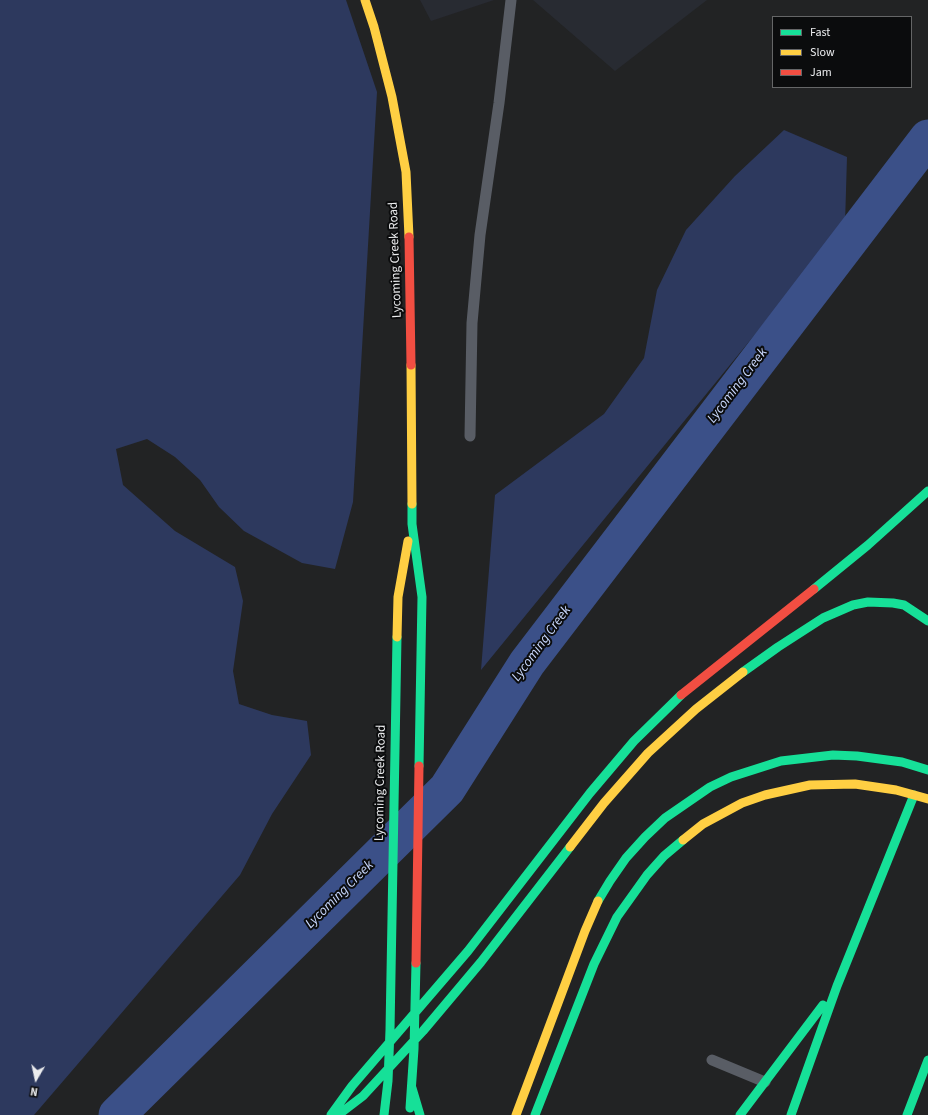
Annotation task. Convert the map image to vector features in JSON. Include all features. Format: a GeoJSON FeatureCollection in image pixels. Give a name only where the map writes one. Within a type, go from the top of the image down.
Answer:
{"type":"FeatureCollection","features":[{"type":"Feature","properties":{"kind":"main road","name":"Lycoming Creek Road"},"geometry":{"type":"LineString","coordinates":[[365,0],[374,27],[392,97],[406,172],[410,254],[412,524],[422,597],[414,1049],[409,1115]]}},
{"type":"Feature","properties":{"kind":"main road"},"geometry":{"type":"LineString","coordinates":[[331,1115],[352,1086],[444,980],[590,793],[634,741],[682,693],[868,545],[928,491]]}},
{"type":"Feature","properties":{"kind":"main road","name":"Lycoming Creek Road"},"geometry":{"type":"LineString","coordinates":[[384,1115],[388,1081],[390,1030],[398,597],[412,524]]}},
{"type":"Feature","properties":{"kind":"main road"},"geometry":{"type":"LineString","coordinates":[[338,1115],[363,1096],[423,1031],[481,962],[626,777],[667,735],[696,709],[724,686],[778,647],[823,618],[853,605],[868,602],[893,603],[914,610],[928,621]]}},
{"type":"Feature","properties":{"kind":"main road"},"geometry":{"type":"LineString","coordinates":[[516,1115],[596,905],[626,858],[665,818],[688,801],[731,777],[781,761],[832,755],[857,756],[902,762],[924,771],[928,759]]}},
{"type":"Feature","properties":{"kind":"main road"},"geometry":{"type":"LineString","coordinates":[[534,1115],[594,964],[617,917],[647,875],[664,856],[683,840],[703,824],[723,813],[760,797],[788,789],[810,785],[855,784],[896,790],[915,791],[928,799]]}},
{"type":"Feature","properties":{"kind":"main road"},"geometry":{"type":"LineString","coordinates":[[791,1115],[837,986],[915,791]]}},
{"type":"Feature","properties":{"kind":"main road"},"geometry":{"type":"LineString","coordinates":[[740,1115],[837,986]]}},
{"type":"Feature","properties":{"kind":"main road"},"geometry":{"type":"LineString","coordinates":[[907,1115],[928,1060]]}},
{"type":"Feature","properties":{"kind":"main road"},"geometry":{"type":"LineString","coordinates":[[412,1088],[420,1115]]}},
{"type":"Feature","properties":{"kind":"lane"},"geometry":{"type":"LineString","coordinates":[[470,436],[472,323],[480,235],[499,103],[511,0]]}},
{"type":"Feature","properties":{"kind":"lane"},"geometry":{"type":"LineString","coordinates":[[712,1060],[765,1082]]}},
{"type":"Feature","properties":{"kind":"shaded area"},"geometry":{"type":"Polygon","coordinates":[[[0,0],[346,0],[377,92],[353,502],[335,569],[302,563],[244,531],[219,507],[200,480],[175,457],[147,439],[116,449],[123,485],[175,531],[235,567],[243,601],[233,671],[239,704],[272,715],[307,721],[311,755],[272,814],[240,875],[34,1115],[0,1115],[0,0]]]}},
{"type":"Feature","properties":{"kind":"shaded area"},"geometry":{"type":"Polygon","coordinates":[[[420,0],[494,0],[431,21],[420,0]]]}},
{"type":"Feature","properties":{"kind":"shaded area"},"geometry":{"type":"Polygon","coordinates":[[[533,0],[707,0],[615,71],[533,0]]]}},
{"type":"Feature","properties":{"kind":"shaded area"},"geometry":{"type":"Polygon","coordinates":[[[784,130],[847,157],[845,224],[481,670],[495,495],[604,414],[644,358],[657,290],[686,230],[735,176],[784,130]]]}},
{"type":"Feature","properties":{"kind":"waterway","name":"Lycoming Creek"},"geometry":{"type":"LineString","coordinates":[[117,1115],[447,789],[527,663],[928,138]]}},
{"type":"Feature","properties":{"kind":"traffic: fast"},"geometry":{"type":"LineString","coordinates":[[814,589],[868,545],[928,491]]}},
{"type":"Feature","properties":{"kind":"traffic: fast"},"geometry":{"type":"LineString","coordinates":[[412,504],[412,524],[422,597],[419,766]]}},
{"type":"Feature","properties":{"kind":"traffic: fast"},"geometry":{"type":"LineString","coordinates":[[743,672],[823,618],[853,605],[868,602],[904,605],[928,621]]}},
{"type":"Feature","properties":{"kind":"traffic: fast"},"geometry":{"type":"LineString","coordinates":[[384,1115],[388,1081],[390,1030],[397,637]]}},
{"type":"Feature","properties":{"kind":"traffic: fast"},"geometry":{"type":"LineString","coordinates":[[331,1115],[352,1086],[468,951],[590,793],[634,741],[681,695]]}},
{"type":"Feature","properties":{"kind":"traffic: fast"},"geometry":{"type":"LineString","coordinates":[[598,901],[626,858],[665,818],[710,787],[731,777],[781,761],[833,755],[857,756],[902,762],[928,770]]}},
{"type":"Feature","properties":{"kind":"traffic: fast"},"geometry":{"type":"LineString","coordinates":[[791,1115],[837,986],[914,795]]}},
{"type":"Feature","properties":{"kind":"traffic: fast"},"geometry":{"type":"LineString","coordinates":[[535,1115],[594,964],[617,917],[647,875],[664,856],[683,840]]}},
{"type":"Feature","properties":{"kind":"traffic: fast"},"geometry":{"type":"LineString","coordinates":[[338,1115],[363,1096],[423,1031],[481,962],[570,847]]}},
{"type":"Feature","properties":{"kind":"traffic: fast"},"geometry":{"type":"LineString","coordinates":[[410,1108],[414,1049],[416,963]]}},
{"type":"Feature","properties":{"kind":"traffic: fast"},"geometry":{"type":"LineString","coordinates":[[740,1115],[823,1005]]}},
{"type":"Feature","properties":{"kind":"traffic: fast"},"geometry":{"type":"LineString","coordinates":[[907,1115],[928,1060]]}},
{"type":"Feature","properties":{"kind":"traffic: fast"},"geometry":{"type":"LineString","coordinates":[[412,1088],[420,1115]]}},
{"type":"Feature","properties":{"kind":"traffic: slow"},"geometry":{"type":"LineString","coordinates":[[365,0],[374,27],[392,97],[406,172],[409,237]]}},
{"type":"Feature","properties":{"kind":"traffic: slow"},"geometry":{"type":"LineString","coordinates":[[411,365],[412,504]]}},
{"type":"Feature","properties":{"kind":"traffic: slow"},"geometry":{"type":"LineString","coordinates":[[397,637],[398,597],[408,541]]}},
{"type":"Feature","properties":{"kind":"traffic: slow"},"geometry":{"type":"LineString","coordinates":[[570,847],[604,803],[648,753],[696,709],[743,672]]}},
{"type":"Feature","properties":{"kind":"traffic: slow"},"geometry":{"type":"LineString","coordinates":[[683,840],[703,824],[742,803],[765,795],[810,785],[855,784],[896,790],[928,799]]}},
{"type":"Feature","properties":{"kind":"traffic: slow"},"geometry":{"type":"LineString","coordinates":[[516,1115],[585,931],[598,901]]}},
{"type":"Feature","properties":{"kind":"traffic: jam"},"geometry":{"type":"LineString","coordinates":[[409,237],[411,365]]}},
{"type":"Feature","properties":{"kind":"traffic: jam"},"geometry":{"type":"LineString","coordinates":[[681,695],[814,589]]}},
{"type":"Feature","properties":{"kind":"traffic: jam"},"geometry":{"type":"LineString","coordinates":[[416,963],[419,766]]}}]}
